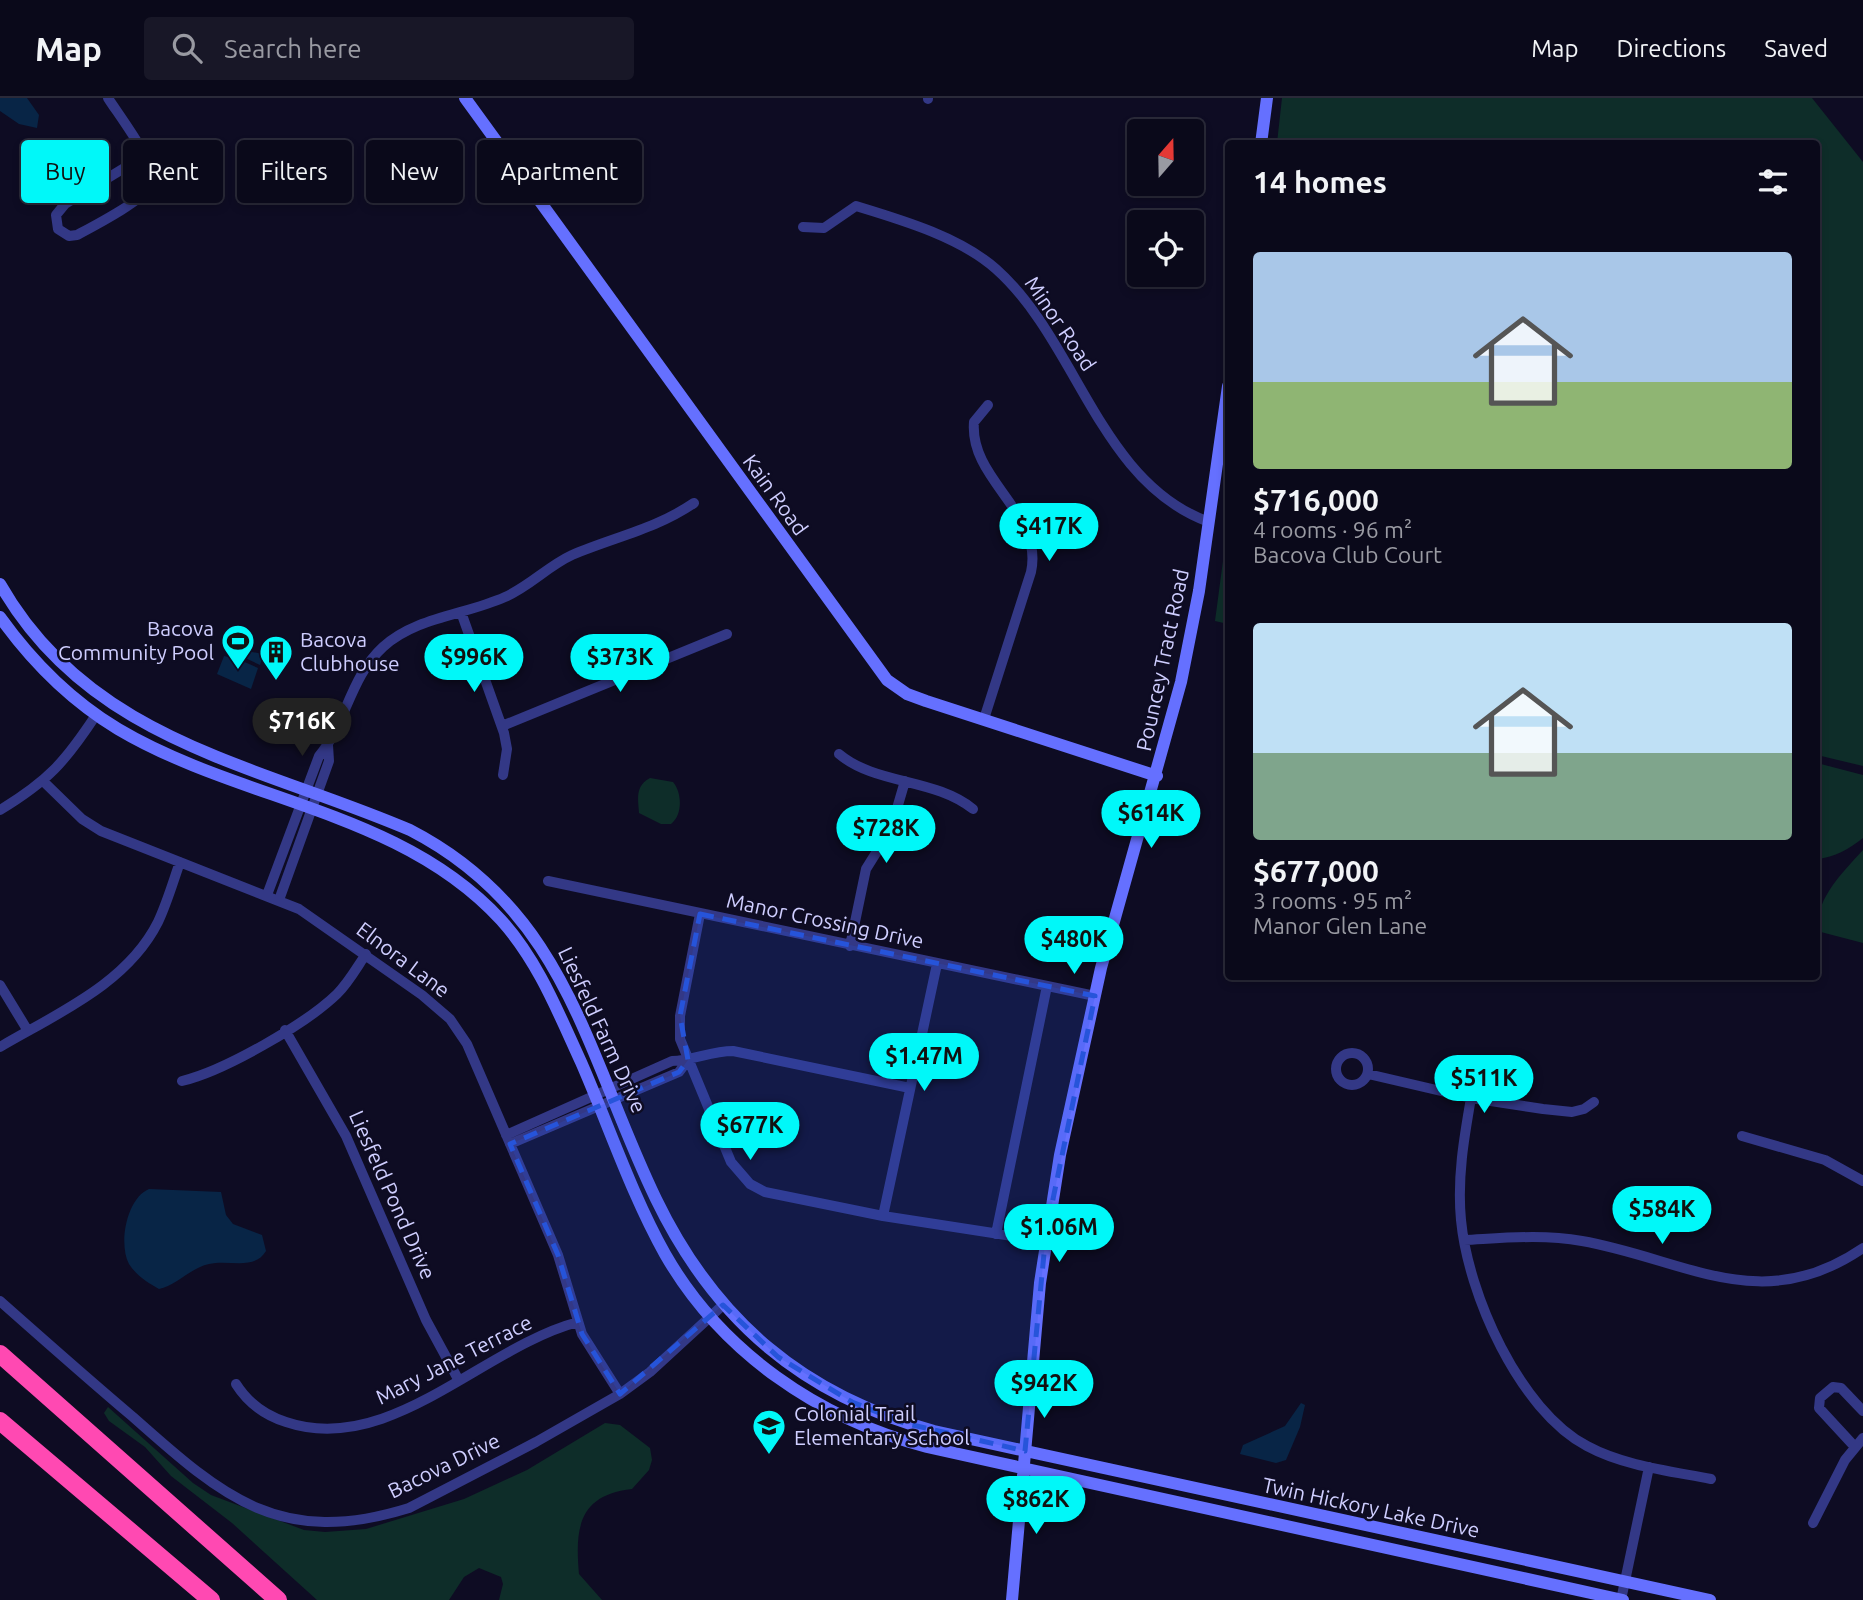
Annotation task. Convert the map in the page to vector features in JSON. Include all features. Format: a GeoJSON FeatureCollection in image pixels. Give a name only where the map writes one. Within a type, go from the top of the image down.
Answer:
{"type":"FeatureCollection","features":[{"type":"Feature","properties":{"kind":"highway"},"geometry":{"type":"LineString","coordinates":[[0,1354],[278,1600]]}},
{"type":"Feature","properties":{"kind":"highway"},"geometry":{"type":"LineString","coordinates":[[0,1421],[211,1600]]}},
{"type":"Feature","properties":{"kind":"street"},"geometry":{"type":"LineString","coordinates":[[108,98],[134,140]]}},
{"type":"Feature","properties":{"kind":"street","name":"Kain Road"},"geometry":{"type":"LineString","coordinates":[[465,98],[880,672],[907,694],[1157,776]]}},
{"type":"Feature","properties":{"kind":"street"},"geometry":{"type":"LineString","coordinates":[[1262,140],[1267,98]]}},
{"type":"Feature","properties":{"kind":"street"},"geometry":{"type":"LineString","coordinates":[[144,156],[154,176],[145,194],[76,235],[69,236],[58,229],[56,215],[65,204],[144,156]]}},
{"type":"Feature","properties":{"kind":"street","name":"Minor Road"},"geometry":{"type":"LineString","coordinates":[[803,228],[824,228],[856,206],[922,229],[987,262],[1019,293],[1128,459],[1173,505],[1209,522]]}},
{"type":"Feature","properties":{"kind":"street"},"geometry":{"type":"LineString","coordinates":[[984,719],[1031,572],[1034,550],[1027,528],[979,455],[974,422],[988,405]]}},
{"type":"Feature","properties":{"kind":"street","name":"Pouncey Tract Road"},"geometry":{"type":"LineString","coordinates":[[1012,1600],[1045,1241],[1095,996],[1157,776],[1188,650],[1225,407]]}},
{"type":"Feature","properties":{"kind":"street"},"geometry":{"type":"LineString","coordinates":[[279,900],[307,807],[329,761],[328,746],[360,676],[384,646],[418,626],[504,598],[569,557],[655,526],[694,503]]}},
{"type":"Feature","properties":{"kind":"street","name":"Liesfeld Farm Drive"},"geometry":{"type":"LineString","coordinates":[[0,584],[27,625],[60,663],[121,711],[164,734],[313,791],[428,839],[494,889],[530,930],[559,974],[656,1199],[690,1260],[723,1305],[778,1357],[852,1402],[904,1423],[1025,1451]]}},
{"type":"Feature","properties":{"kind":"street"},"geometry":{"type":"LineString","coordinates":[[461,612],[502,726],[507,749],[503,775]]}},
{"type":"Feature","properties":{"kind":"street","name":"Liesfeld Farm Drive"},"geometry":{"type":"LineString","coordinates":[[0,617],[49,677],[96,715],[164,752],[418,853],[462,883],[510,932],[545,984],[665,1254],[711,1316],[770,1373],[845,1418],[910,1442],[1024,1468]]}},
{"type":"Feature","properties":{"kind":"street"},"geometry":{"type":"LineString","coordinates":[[502,726],[727,634]]}},
{"type":"Feature","properties":{"kind":"street"},"geometry":{"type":"LineString","coordinates":[[0,810],[44,782],[62,764],[96,715]]}},
{"type":"Feature","properties":{"kind":"street"},"geometry":{"type":"LineString","coordinates":[[839,754],[855,765],[957,798],[973,810]]}},
{"type":"Feature","properties":{"kind":"street"},"geometry":{"type":"LineString","coordinates":[[850,946],[866,869],[891,829],[905,781]]}},
{"type":"Feature","properties":{"kind":"street","name":"Elnora Lane"},"geometry":{"type":"LineString","coordinates":[[44,782],[82,819],[101,831],[267,895],[314,919],[422,995],[450,1019],[467,1044],[558,1255],[582,1334],[620,1394]]}},
{"type":"Feature","properties":{"kind":"street"},"geometry":{"type":"LineString","coordinates":[[267,895],[307,807]]}},
{"type":"Feature","properties":{"kind":"street"},"geometry":{"type":"LineString","coordinates":[[0,1047],[89,994],[127,964],[157,924],[180,862]]}},
{"type":"Feature","properties":{"kind":"street","name":"Manor Crossing Drive"},"geometry":{"type":"LineString","coordinates":[[548,881],[1095,996]]}},
{"type":"Feature","properties":{"kind":"street"},"geometry":{"type":"LineString","coordinates":[[700,914],[679,1028],[688,1060],[731,1162],[750,1184],[765,1192],[883,1216],[1045,1241]]}},
{"type":"Feature","properties":{"kind":"street"},"geometry":{"type":"LineString","coordinates":[[182,1081],[219,1070],[315,1013],[338,993],[366,954]]}},
{"type":"Feature","properties":{"kind":"street"},"geometry":{"type":"LineString","coordinates":[[883,1216],[936,964]]}},
{"type":"Feature","properties":{"kind":"street"},"geometry":{"type":"LineString","coordinates":[[0,985],[28,1031]]}},
{"type":"Feature","properties":{"kind":"street"},"geometry":{"type":"LineString","coordinates":[[996,1234],[1047,986]]}},
{"type":"Feature","properties":{"kind":"street","name":"Liesfeld Pond Drive"},"geometry":{"type":"LineString","coordinates":[[285,1030],[346,1136],[426,1320],[458,1380]]}},
{"type":"Feature","properties":{"kind":"street"},"geometry":{"type":"LineString","coordinates":[[508,1139],[612,1095],[678,1072],[688,1060],[719,1051],[733,1051],[910,1088]]}},
{"type":"Feature","properties":{"kind":"street"},"geometry":{"type":"LineString","coordinates":[[1368,1074],[1471,1098],[1572,1112],[1584,1109],[1594,1102]]}},
{"type":"Feature","properties":{"kind":"street"},"geometry":{"type":"LineString","coordinates":[[1471,1098],[1460,1160],[1461,1222],[1469,1264],[1490,1320],[1514,1371],[1536,1405],[1558,1426],[1587,1447],[1624,1461],[1711,1479]]}},
{"type":"Feature","properties":{"kind":"street"},"geometry":{"type":"LineString","coordinates":[[1742,1136],[1825,1160],[1863,1181]]}},
{"type":"Feature","properties":{"kind":"street"},"geometry":{"type":"LineString","coordinates":[[1464,1240],[1529,1236],[1579,1240],[1712,1277],[1748,1282],[1806,1276],[1838,1264],[1863,1248]]}},
{"type":"Feature","properties":{"kind":"street","name":"Bacova Drive"},"geometry":{"type":"LineString","coordinates":[[0,1301],[216,1488],[257,1509],[301,1520],[362,1520],[409,1508],[536,1442],[620,1394],[650,1371],[723,1305]]}},
{"type":"Feature","properties":{"kind":"street","name":"Mary Jane Terrace"},"geometry":{"type":"LineString","coordinates":[[236,1384],[253,1405],[275,1418],[307,1428],[340,1429],[376,1422],[549,1332],[578,1322]]}},
{"type":"Feature","properties":{"kind":"street"},"geometry":{"type":"LineString","coordinates":[[1855,1447],[1819,1408],[1820,1398],[1826,1390],[1841,1388],[1863,1411]]}},
{"type":"Feature","properties":{"kind":"street"},"geometry":{"type":"LineString","coordinates":[[1813,1523],[1826,1493],[1863,1438]]}},
{"type":"Feature","properties":{"kind":"street","name":"Twin Hickory Lake Drive"},"geometry":{"type":"LineString","coordinates":[[1025,1451],[1710,1600]]}},
{"type":"Feature","properties":{"kind":"street"},"geometry":{"type":"LineString","coordinates":[[1622,1600],[1649,1467]]}},
{"type":"Feature","properties":{"kind":"street","name":"Twin Hickory Lake Drive"},"geometry":{"type":"LineString","coordinates":[[1024,1468],[1622,1600]]}},
{"type":"Feature","properties":{"kind":"highlighted area"},"geometry":{"type":"Polygon","coordinates":[[[700,914],[1095,996],[1046,1233],[1025,1451],[904,1423],[852,1402],[778,1357],[723,1305],[620,1394],[582,1334],[558,1255],[510,1144],[679,1072],[688,1060],[680,1016],[700,914]]]}},
{"type":"Feature","properties":{"kind":"green space"},"geometry":{"type":"Polygon","coordinates":[[[1282,98],[1812,98],[1863,162],[1863,766],[1820,756],[1820,140],[1277,140],[1282,98]]]}},
{"type":"Feature","properties":{"kind":"green space"},"geometry":{"type":"Polygon","coordinates":[[[1225,546],[1225,623],[1215,621],[1225,546]]]}},
{"type":"Feature","properties":{"kind":"green space"},"geometry":{"type":"Polygon","coordinates":[[[1820,764],[1863,775],[1863,838],[1829,857],[1820,858],[1820,764]]]}},
{"type":"Feature","properties":{"kind":"green space"},"geometry":{"type":"Polygon","coordinates":[[[650,778],[673,782],[676,786],[679,809],[671,824],[661,824],[639,813],[640,789],[650,778]]]}},
{"type":"Feature","properties":{"kind":"green space"},"geometry":{"type":"Polygon","coordinates":[[[1863,850],[1863,943],[1820,932],[1821,908],[1839,877],[1863,850]]]}},
{"type":"Feature","properties":{"kind":"green space"},"geometry":{"type":"Polygon","coordinates":[[[108,1407],[193,1483],[211,1495],[304,1530],[325,1532],[366,1529],[464,1499],[527,1470],[605,1423],[620,1425],[650,1448],[652,1460],[649,1470],[632,1489],[600,1498],[584,1517],[578,1543],[579,1574],[602,1600],[499,1600],[503,1584],[501,1577],[479,1568],[464,1577],[449,1600],[317,1600],[232,1523],[171,1476],[145,1447],[109,1421],[104,1413],[108,1407]]]}},
{"type":"Feature","properties":{"kind":"water"},"geometry":{"type":"Polygon","coordinates":[[[0,98],[27,98],[39,115],[37,128],[19,124],[0,111],[0,98]]]}},
{"type":"Feature","properties":{"kind":"water","name":"Bacova Community Pool"},"geometry":{"type":"Polygon","coordinates":[[[241,650],[263,654],[260,665],[243,657],[240,660],[258,668],[251,689],[217,674],[224,656],[232,658],[241,650]]]}},
{"type":"Feature","properties":{"kind":"water"},"geometry":{"type":"Polygon","coordinates":[[[149,1189],[221,1192],[226,1215],[233,1224],[262,1235],[266,1251],[255,1261],[248,1263],[202,1266],[159,1289],[132,1268],[124,1245],[130,1211],[141,1194],[149,1189]]]}},
{"type":"Feature","properties":{"kind":"water"},"geometry":{"type":"Polygon","coordinates":[[[1301,1403],[1305,1405],[1300,1427],[1286,1460],[1276,1463],[1240,1454],[1243,1445],[1285,1426],[1301,1403]]]}},
{"type":"Feature","properties":{"kind":"place","name":"Bacova Community Pool"},"geometry":{"type":"Point","coordinates":[238,671]}},
{"type":"Feature","properties":{"kind":"place","name":"Bacova Clubhouse"},"geometry":{"type":"Point","coordinates":[276,682]}},
{"type":"Feature","properties":{"kind":"place","name":"Colonial Trail Elementary School"},"geometry":{"type":"Point","coordinates":[769,1456]}}]}
